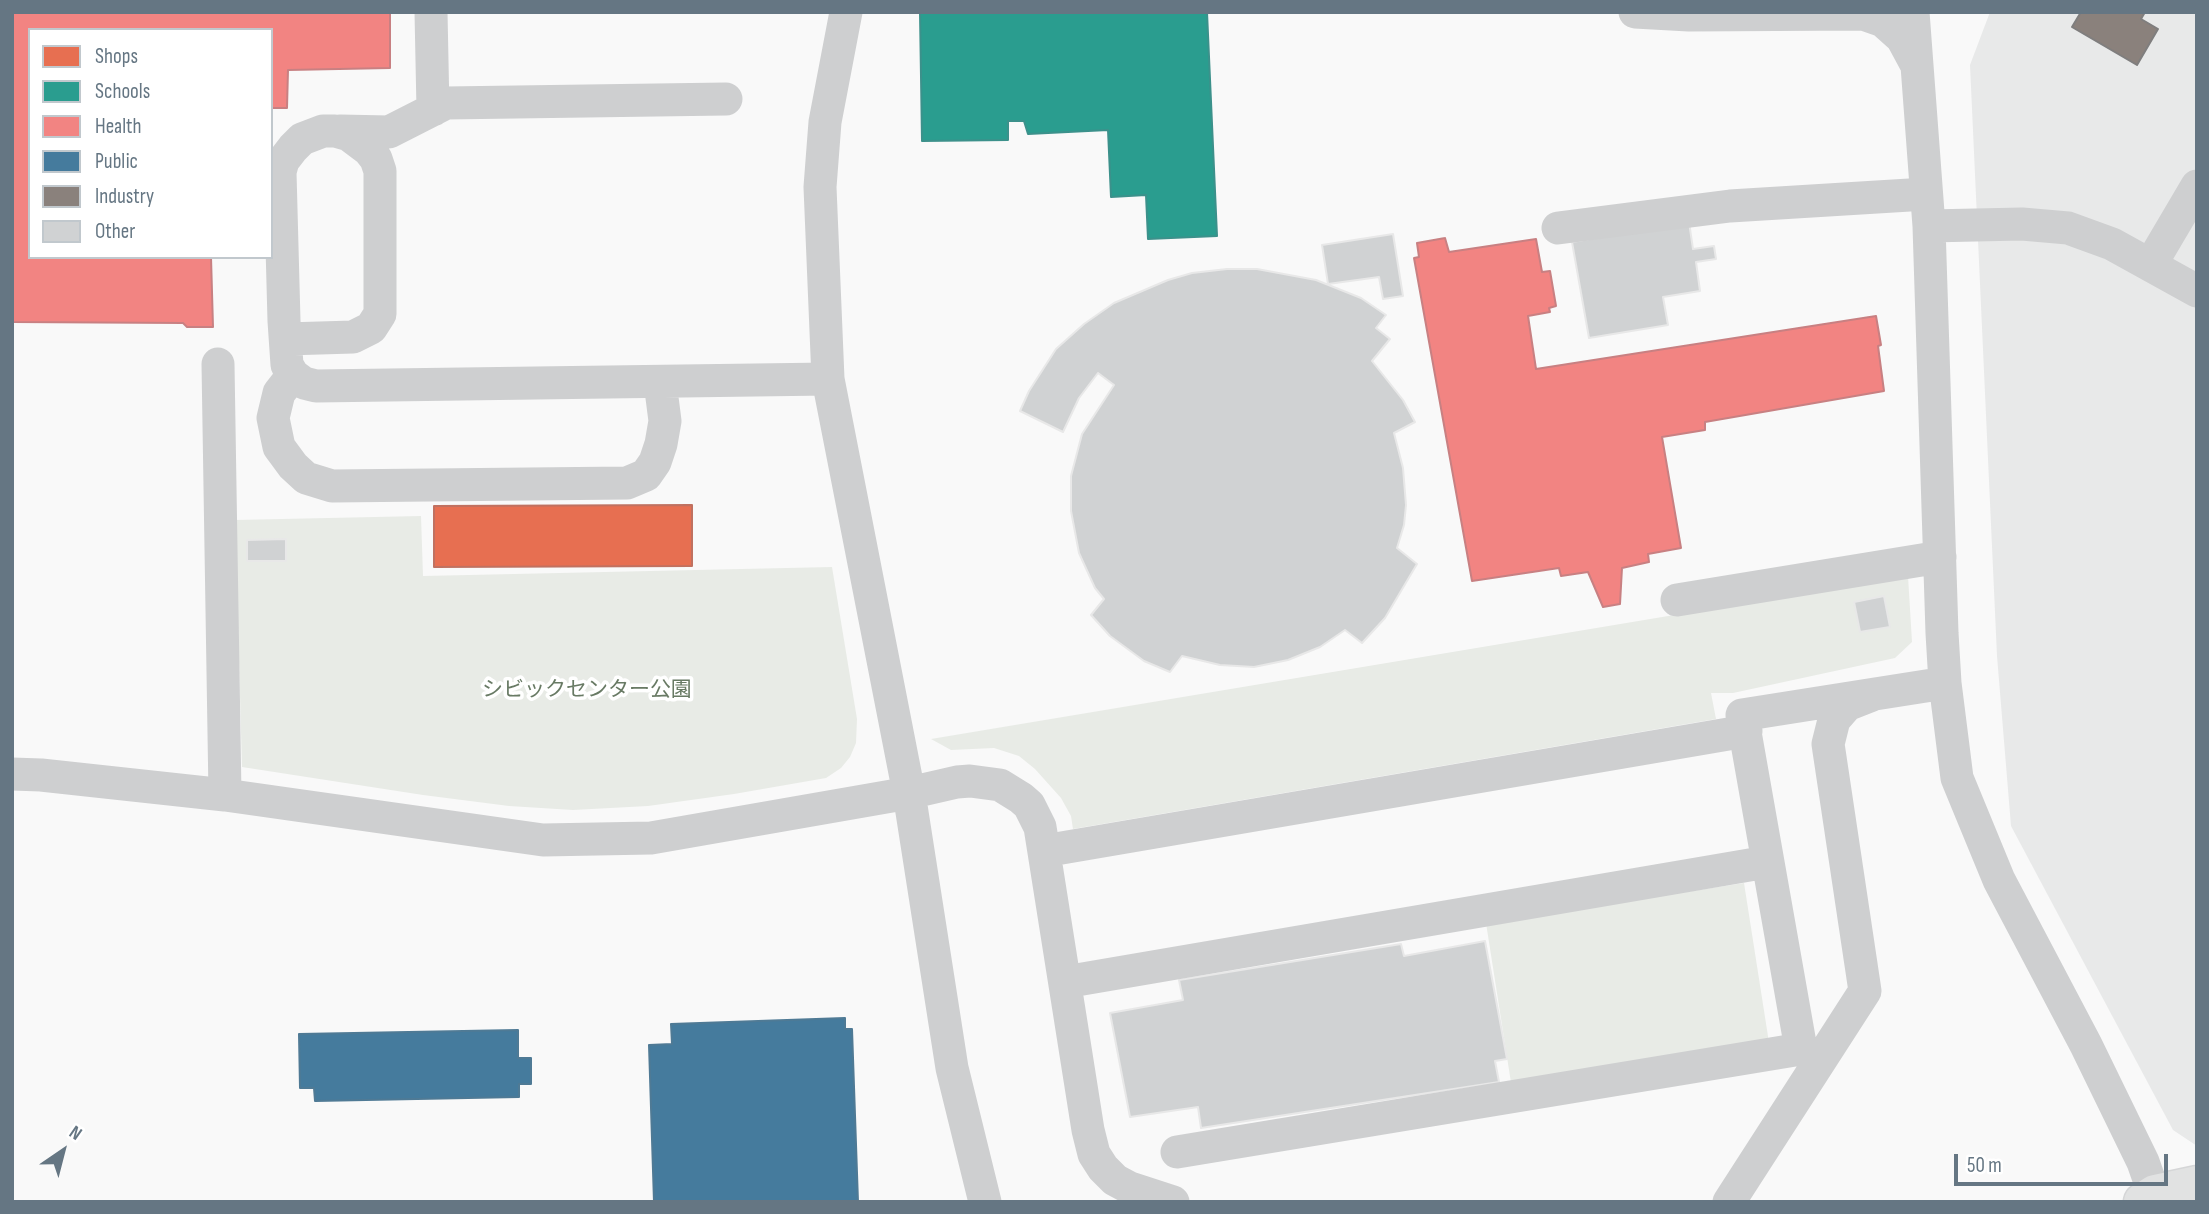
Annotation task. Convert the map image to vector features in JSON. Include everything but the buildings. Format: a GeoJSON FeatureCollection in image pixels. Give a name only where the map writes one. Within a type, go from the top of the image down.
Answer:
{"type":"FeatureCollection","features":[{"type":"Feature","properties":{"kind":"main road"},"geometry":{"type":"LineString","coordinates":[[2152,1199],[2197,1185]]}},
{"type":"Feature","properties":{"kind":"street"},"geometry":{"type":"LineString","coordinates":[[431,12],[433,110]]}},
{"type":"Feature","properties":{"kind":"street"},"geometry":{"type":"LineString","coordinates":[[846,12],[825,122],[820,187],[828,379],[909,793],[952,1069],[985,1202]]}},
{"type":"Feature","properties":{"kind":"street"},"geometry":{"type":"LineString","coordinates":[[1635,12],[1689,15],[1863,14],[1884,21],[1902,38],[1917,66]]}},
{"type":"Feature","properties":{"kind":"street"},"geometry":{"type":"LineString","coordinates":[[1913,12],[1928,210],[1945,683],[1957,778],[1999,880],[2143,1162],[2152,1199]]}},
{"type":"Feature","properties":{"kind":"street"},"geometry":{"type":"LineString","coordinates":[[1917,66],[1921,28],[1928,12]]}},
{"type":"Feature","properties":{"kind":"street"},"geometry":{"type":"LineString","coordinates":[[380,171],[401,142],[418,129],[447,121],[727,107],[446,103],[390,131],[323,131],[302,139],[283,162],[280,172],[287,365],[293,375],[304,383],[316,386],[828,379]]}},
{"type":"Feature","properties":{"kind":"street"},"geometry":{"type":"LineString","coordinates":[[286,339],[353,337],[362,334],[376,323],[381,304],[380,171],[369,150],[349,135],[335,131]]}},
{"type":"Feature","properties":{"kind":"street"},"geometry":{"type":"LineString","coordinates":[[2151,264],[2197,186]]}},
{"type":"Feature","properties":{"kind":"street"},"geometry":{"type":"LineString","coordinates":[[1558,228],[1730,206],[1928,210],[2068,228],[2112,244],[2197,291]]}},
{"type":"Feature","properties":{"kind":"street"},"geometry":{"type":"LineString","coordinates":[[218,364],[225,795]]}},
{"type":"Feature","properties":{"kind":"street"},"geometry":{"type":"LineString","coordinates":[[293,375],[279,393],[273,418],[279,447],[306,478],[332,486],[627,483],[646,475],[656,462],[662,444],[665,421],[660,382]]}},
{"type":"Feature","properties":{"kind":"street"},"geometry":{"type":"LineString","coordinates":[[1677,600],[1940,557]]}},
{"type":"Feature","properties":{"kind":"street"},"geometry":{"type":"LineString","coordinates":[[1177,1152],[1801,1049],[1742,715],[1945,683]]}},
{"type":"Feature","properties":{"kind":"street"},"geometry":{"type":"LineString","coordinates":[[1729,1202],[1865,991],[1828,744],[1834,720],[1847,705],[1875,694]]}},
{"type":"Feature","properties":{"kind":"street"},"geometry":{"type":"LineString","coordinates":[[1044,851],[1746,731]]}},
{"type":"Feature","properties":{"kind":"street"},"geometry":{"type":"LineString","coordinates":[[12,774],[225,795],[543,840],[651,838],[970,781],[1000,785],[1021,798],[1035,814],[1040,827],[1094,1154],[1115,1180],[1130,1188],[1173,1202]]}},
{"type":"Feature","properties":{"kind":"street"},"geometry":{"type":"LineString","coordinates":[[1065,982],[1767,862]]}},
{"type":"Feature","properties":{"kind":"shaded area"},"geometry":{"type":"Polygon","coordinates":[[[1990,12],[2197,12],[2197,1146],[2173,1130],[2011,826],[1997,656],[1970,65],[1990,12]]]}},
{"type":"Feature","properties":{"kind":"green space","name":"シビックセンター公園"},"geometry":{"type":"Polygon","coordinates":[[[421,516],[423,576],[832,567],[857,719],[856,743],[850,757],[841,768],[826,778],[648,806],[573,810],[509,806],[423,795],[242,767],[235,520],[421,516]]]}},
{"type":"Feature","properties":{"kind":"green space"},"geometry":{"type":"Polygon","coordinates":[[[1908,576],[1912,642],[1895,658],[1733,693],[1711,693],[1716,719],[1073,829],[1071,816],[1061,798],[1035,769],[1019,756],[994,748],[951,750],[931,739],[1908,576]]]}},
{"type":"Feature","properties":{"kind":"green space"},"geometry":{"type":"Polygon","coordinates":[[[1744,883],[1770,1049],[1512,1089],[1486,923],[1744,883]]]}}]}
